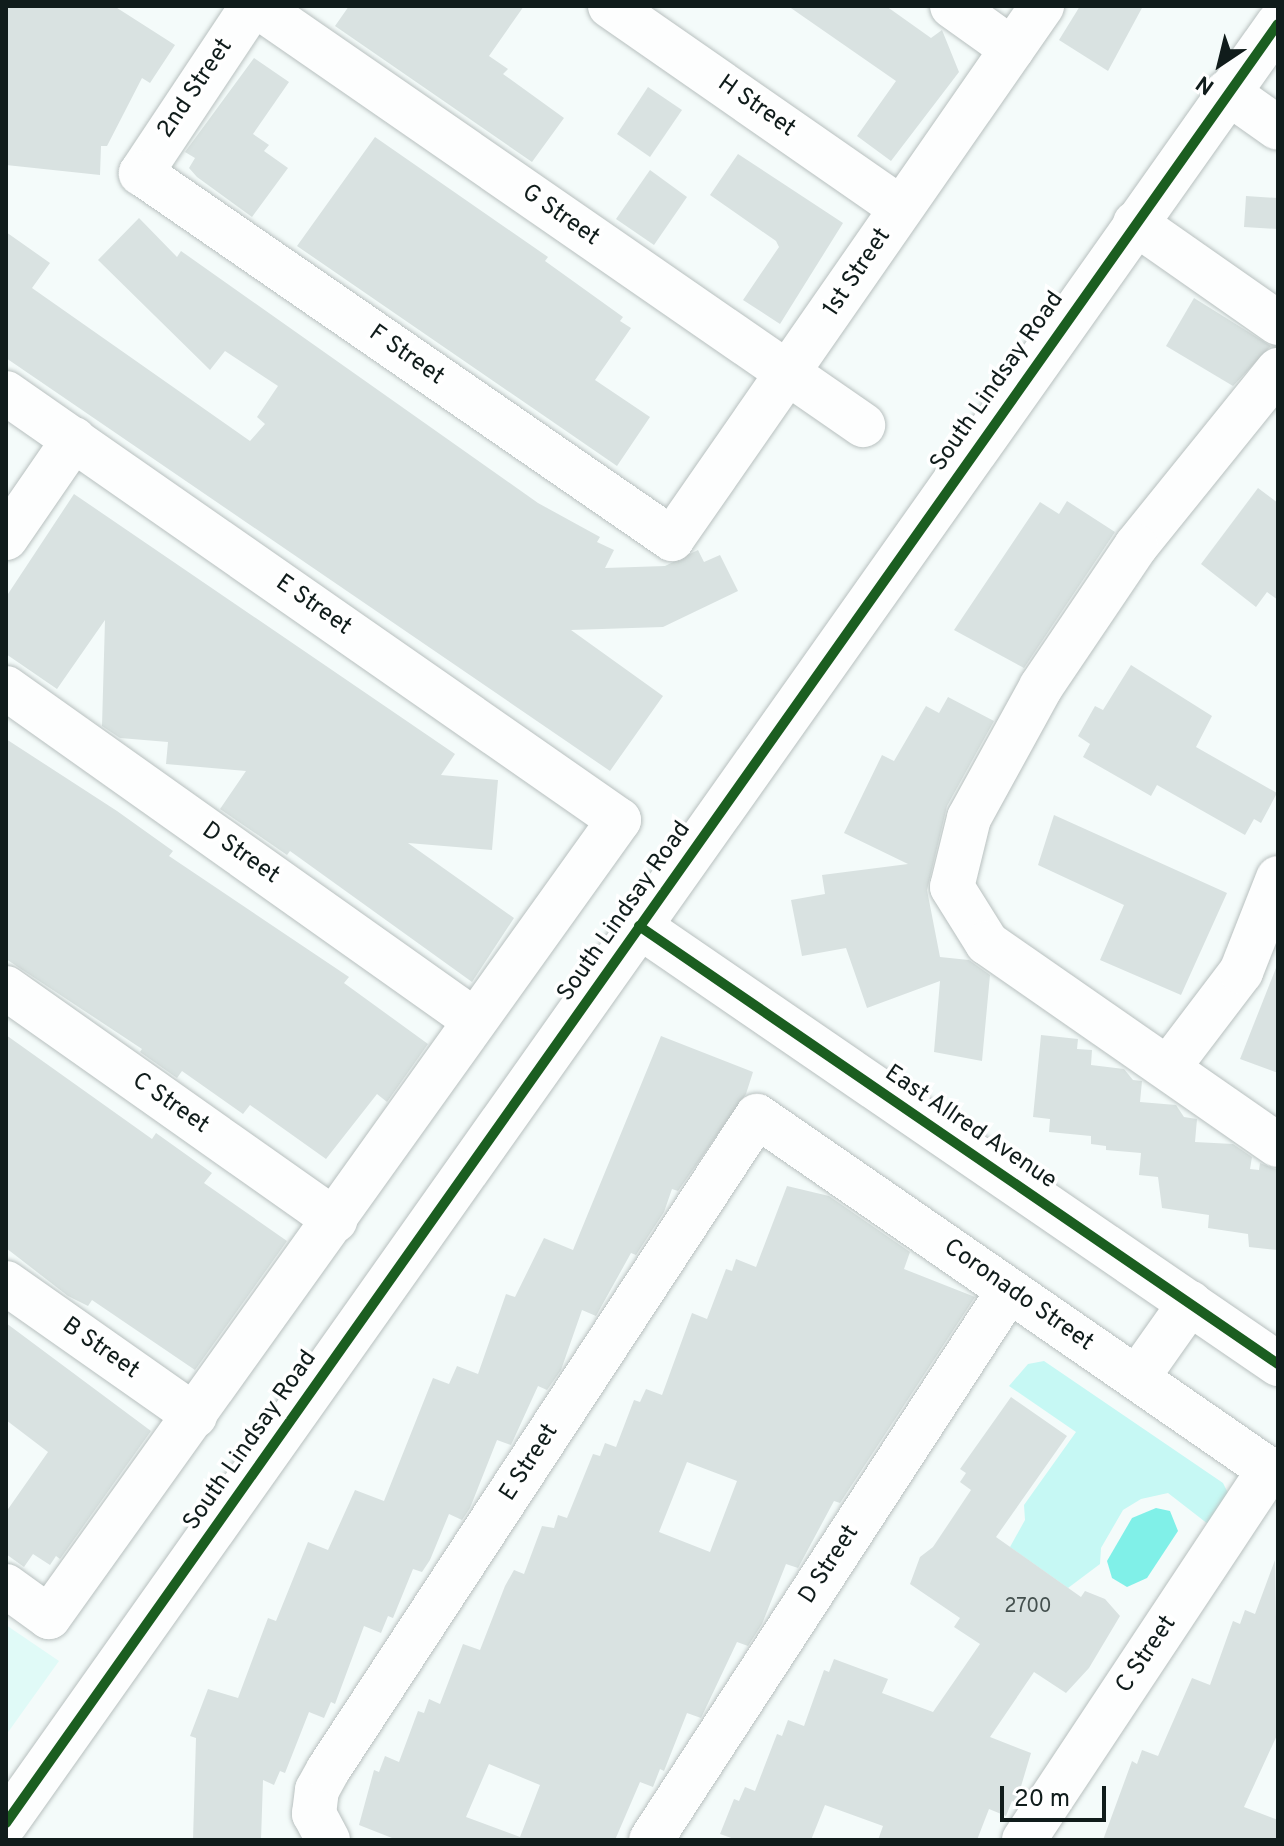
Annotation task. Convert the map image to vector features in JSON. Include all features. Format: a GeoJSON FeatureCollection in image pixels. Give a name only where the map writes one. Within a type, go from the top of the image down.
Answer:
{"type":"FeatureCollection","features":[{"type":"Feature","properties":{"kind":"main road","name":"2nd Street"},"geometry":{"type":"LineString","coordinates":[[141,173],[254,6]]}},
{"type":"Feature","properties":{"kind":"main road","name":"G Street"},"geometry":{"type":"LineString","coordinates":[[254,6],[863,425]]}},
{"type":"Feature","properties":{"kind":"main road","name":"H Street"},"geometry":{"type":"LineString","coordinates":[[610,6],[901,208]]}},
{"type":"Feature","properties":{"kind":"main road"},"geometry":{"type":"LineString","coordinates":[[952,6],[1012,49]]}},
{"type":"Feature","properties":{"kind":"main road","name":"1st Street"},"geometry":{"type":"LineString","coordinates":[[672,539],[790,375],[901,208],[1042,6]]}},
{"type":"Feature","properties":{"kind":"main road","name":"South Lindsay Road"},"geometry":{"type":"LineString","coordinates":[[6,1823],[1278,24]]}},
{"type":"Feature","properties":{"kind":"main road"},"geometry":{"type":"LineString","coordinates":[[1227,92],[1278,128]]}},
{"type":"Feature","properties":{"kind":"main road","name":"F Street"},"geometry":{"type":"LineString","coordinates":[[141,173],[672,539]]}},
{"type":"Feature","properties":{"kind":"main road"},"geometry":{"type":"LineString","coordinates":[[1135,223],[1278,323]]}},
{"type":"Feature","properties":{"kind":"main road"},"geometry":{"type":"LineString","coordinates":[[1278,370],[1136,546],[1041,687],[969,818],[952,887],[987,943],[1278,1145]]}},
{"type":"Feature","properties":{"kind":"main road","name":"E Street"},"geometry":{"type":"LineString","coordinates":[[6,393],[619,820],[474,1020]]}},
{"type":"Feature","properties":{"kind":"main road"},"geometry":{"type":"LineString","coordinates":[[6,538],[74,439]]}},
{"type":"Feature","properties":{"kind":"main road","name":"D Street"},"geometry":{"type":"LineString","coordinates":[[6,688],[474,1020]]}},
{"type":"Feature","properties":{"kind":"main road"},"geometry":{"type":"LineString","coordinates":[[1168,1068],[1241,972],[1278,878]]}},
{"type":"Feature","properties":{"kind":"main road","name":"East Allred Avenue"},"geometry":{"type":"LineString","coordinates":[[639,926],[1278,1364]]}},
{"type":"Feature","properties":{"kind":"main road","name":"C Street"},"geometry":{"type":"LineString","coordinates":[[6,988],[335,1220]]}},
{"type":"Feature","properties":{"kind":"main road"},"geometry":{"type":"LineString","coordinates":[[6,1586],[49,1617],[335,1220],[474,1020]]}},
{"type":"Feature","properties":{"kind":"main road","name":"E Street"},"geometry":{"type":"LineString","coordinates":[[321,1827],[317,1790],[328,1770],[757,1116]]}},
{"type":"Feature","properties":{"kind":"main road","name":"Coronado Street"},"geometry":{"type":"LineString","coordinates":[[757,1116],[1274,1473]]}},
{"type":"Feature","properties":{"kind":"main road","name":"B Street"},"geometry":{"type":"LineString","coordinates":[[6,1283],[195,1416]]}},
{"type":"Feature","properties":{"kind":"main road","name":"D Street"},"geometry":{"type":"LineString","coordinates":[[651,1840],[1009,1290]]}},
{"type":"Feature","properties":{"kind":"main road"},"geometry":{"type":"LineString","coordinates":[[1137,1378],[1190,1303]]}},
{"type":"Feature","properties":{"kind":"main road","name":"C Street"},"geometry":{"type":"LineString","coordinates":[[1024,1840],[1274,1473]]}},
{"type":"Feature","properties":{"kind":"shaded area"},"geometry":{"type":"Polygon","coordinates":[[[1044,1361],[1223,1483],[1231,1499],[1217,1531],[1168,1493],[1141,1499],[1123,1510],[1101,1548],[1100,1564],[1068,1588],[1010,1547],[1025,1520],[1024,1505],[1076,1432],[1009,1386],[1028,1364],[1044,1361]]]}},
{"type":"Feature","properties":{"kind":"shaded area"},"geometry":{"type":"Polygon","coordinates":[[[6,1625],[59,1661],[6,1735],[6,1625]]]}},
{"type":"Feature","properties":{"kind":"water"},"geometry":{"type":"Polygon","coordinates":[[[1156,1508],[1170,1511],[1178,1531],[1147,1578],[1127,1587],[1112,1578],[1107,1561],[1132,1518],[1156,1508]]]}},
{"type":"Feature","properties":{"kind":"building"},"geometry":{"type":"Polygon","coordinates":[[[6,6],[114,6],[175,45],[150,83],[142,78],[107,146],[101,146],[100,175],[6,165],[6,6]]]}},
{"type":"Feature","properties":{"kind":"building"},"geometry":{"type":"Polygon","coordinates":[[[349,6],[524,6],[489,56],[508,69],[503,74],[564,118],[532,162],[335,26],[349,6]]]}},
{"type":"Feature","properties":{"kind":"building"},"geometry":{"type":"Polygon","coordinates":[[[788,6],[886,6],[931,38],[942,30],[959,72],[891,161],[857,136],[896,81],[788,6]]]}},
{"type":"Feature","properties":{"kind":"building"},"geometry":{"type":"Polygon","coordinates":[[[1080,6],[1143,6],[1108,71],[1059,40],[1080,6]]]}},
{"type":"Feature","properties":{"kind":"building"},"geometry":{"type":"Polygon","coordinates":[[[254,58],[289,82],[253,134],[269,145],[264,151],[288,168],[252,217],[197,177],[189,168],[195,158],[185,152],[254,58]]]}},
{"type":"Feature","properties":{"kind":"building"},"geometry":{"type":"Polygon","coordinates":[[[648,87],[682,110],[650,157],[617,134],[648,87]]]}},
{"type":"Feature","properties":{"kind":"building"},"geometry":{"type":"Polygon","coordinates":[[[375,137],[548,257],[545,261],[623,317],[620,321],[631,328],[595,380],[650,417],[617,466],[297,246],[375,137]]]}},
{"type":"Feature","properties":{"kind":"building"},"geometry":{"type":"Polygon","coordinates":[[[738,154],[843,223],[780,324],[743,300],[779,247],[776,241],[710,195],[738,154]]]}},
{"type":"Feature","properties":{"kind":"building"},"geometry":{"type":"Polygon","coordinates":[[[650,170],[687,197],[654,245],[616,219],[650,170]]]}},
{"type":"Feature","properties":{"kind":"building"},"geometry":{"type":"Polygon","coordinates":[[[1246,196],[1278,198],[1278,229],[1244,227],[1246,196]]]}},
{"type":"Feature","properties":{"kind":"building"},"geometry":{"type":"Polygon","coordinates":[[[139,218],[177,257],[181,251],[538,503],[600,537],[597,542],[614,550],[605,568],[665,566],[698,550],[704,562],[720,555],[738,591],[663,627],[571,630],[663,696],[610,771],[6,358],[6,232],[50,263],[32,288],[250,441],[265,424],[257,417],[278,386],[225,351],[210,370],[98,260],[139,218]]]}},
{"type":"Feature","properties":{"kind":"building"},"geometry":{"type":"Polygon","coordinates":[[[1194,298],[1271,346],[1233,386],[1166,346],[1194,298]]]}},
{"type":"Feature","properties":{"kind":"building"},"geometry":{"type":"Polygon","coordinates":[[[1258,488],[1278,503],[1278,600],[1267,592],[1256,607],[1201,564],[1258,488]]]}},
{"type":"Feature","properties":{"kind":"building"},"geometry":{"type":"Polygon","coordinates":[[[74,494],[455,754],[441,775],[498,780],[492,850],[408,843],[514,918],[472,982],[290,851],[287,855],[220,809],[246,771],[166,764],[168,742],[120,738],[102,726],[105,620],[57,689],[6,654],[6,597],[74,494]]]}},
{"type":"Feature","properties":{"kind":"building"},"geometry":{"type":"Polygon","coordinates":[[[1067,501],[1115,532],[1024,668],[954,630],[1040,502],[1059,514],[1067,501]]]}},
{"type":"Feature","properties":{"kind":"building"},"geometry":{"type":"Polygon","coordinates":[[[1131,665],[1212,716],[1196,747],[1277,793],[1261,823],[1254,819],[1245,835],[1157,785],[1151,796],[1083,757],[1090,744],[1078,736],[1095,706],[1103,710],[1131,665]]]}},
{"type":"Feature","properties":{"kind":"building"},"geometry":{"type":"Polygon","coordinates":[[[948,697],[994,721],[947,806],[927,890],[940,957],[969,960],[990,975],[982,1061],[934,1052],[940,981],[867,1008],[846,948],[802,956],[791,900],[825,894],[822,875],[908,864],[844,833],[882,755],[894,761],[926,706],[939,713],[948,697]]]}},
{"type":"Feature","properties":{"kind":"building"},"geometry":{"type":"Polygon","coordinates":[[[6,739],[117,811],[173,851],[169,856],[349,977],[344,983],[428,1044],[387,1102],[377,1094],[326,1159],[250,1105],[243,1114],[182,1071],[177,1078],[140,1052],[142,1049],[6,959],[6,739]]]}},
{"type":"Feature","properties":{"kind":"building"},"geometry":{"type":"Polygon","coordinates":[[[1054,815],[1227,893],[1181,995],[1100,960],[1124,905],[1038,865],[1054,815]]]}},
{"type":"Feature","properties":{"kind":"building"},"geometry":{"type":"Polygon","coordinates":[[[1278,968],[1278,1073],[1240,1059],[1278,968]]]}},
{"type":"Feature","properties":{"kind":"building"},"geometry":{"type":"Polygon","coordinates":[[[6,1035],[152,1139],[156,1133],[212,1173],[204,1183],[287,1241],[195,1370],[92,1300],[88,1306],[68,1296],[6,1248],[6,1035]]]}},
{"type":"Feature","properties":{"kind":"building"},"geometry":{"type":"Polygon","coordinates":[[[1041,1035],[1078,1039],[1077,1049],[1092,1050],[1091,1065],[1124,1069],[1133,1080],[1142,1081],[1140,1102],[1176,1105],[1184,1117],[1197,1119],[1195,1142],[1233,1144],[1252,1157],[1250,1169],[1259,1170],[1260,1163],[1278,1170],[1278,1250],[1249,1247],[1248,1234],[1208,1228],[1209,1215],[1162,1208],[1158,1177],[1139,1175],[1141,1153],[1106,1150],[1106,1146],[1091,1144],[1091,1136],[1049,1132],[1050,1119],[1033,1117],[1041,1035]]]}},
{"type":"Feature","properties":{"kind":"building"},"geometry":{"type":"Polygon","coordinates":[[[661,1036],[753,1072],[746,1094],[678,1191],[672,1189],[664,1212],[636,1255],[631,1253],[596,1316],[582,1310],[561,1370],[547,1390],[538,1386],[511,1445],[497,1440],[470,1508],[462,1520],[449,1514],[430,1560],[422,1572],[413,1569],[393,1618],[388,1616],[381,1633],[364,1626],[335,1704],[331,1702],[324,1718],[309,1712],[285,1773],[280,1771],[274,1785],[263,1780],[261,1840],[193,1840],[196,1738],[190,1736],[208,1689],[238,1698],[268,1618],[276,1621],[308,1542],[328,1550],[355,1490],[384,1501],[433,1378],[449,1384],[457,1366],[478,1374],[506,1294],[515,1297],[544,1238],[573,1250],[661,1036]]]}},
{"type":"Feature","properties":{"kind":"building"},"geometry":{"type":"Polygon","coordinates":[[[787,1186],[829,1196],[910,1252],[904,1269],[975,1297],[840,1503],[834,1501],[798,1568],[786,1564],[762,1624],[748,1646],[737,1642],[701,1718],[687,1713],[664,1771],[660,1769],[653,1787],[640,1782],[615,1840],[397,1840],[359,1825],[374,1770],[379,1772],[385,1756],[399,1762],[418,1711],[424,1713],[429,1699],[440,1704],[463,1644],[480,1650],[505,1586],[514,1570],[524,1574],[542,1526],[554,1528],[558,1515],[567,1518],[593,1454],[600,1456],[605,1443],[616,1447],[634,1400],[640,1402],[646,1389],[662,1395],[692,1313],[707,1319],[726,1269],[732,1271],[736,1259],[756,1267],[787,1186]],[[687,1462],[659,1532],[710,1552],[737,1481],[687,1462]],[[489,1764],[466,1817],[520,1837],[540,1785],[489,1764]]]}},
{"type":"Feature","properties":{"kind":"building"},"geometry":{"type":"Polygon","coordinates":[[[6,1323],[151,1431],[60,1559],[56,1556],[50,1565],[33,1554],[24,1567],[6,1554],[6,1512],[48,1452],[6,1420],[6,1323]]]}},
{"type":"Feature","properties":{"kind":"building"},"geometry":{"type":"Polygon","coordinates":[[[1011,1397],[1067,1436],[996,1537],[1081,1597],[1085,1591],[1105,1599],[1120,1616],[1089,1668],[1066,1693],[1034,1672],[990,1737],[1031,1753],[1016,1803],[1012,1801],[1006,1816],[989,1809],[977,1840],[878,1840],[883,1826],[825,1805],[811,1840],[737,1840],[720,1834],[734,1799],[739,1801],[745,1787],[755,1791],[777,1734],[782,1736],[788,1720],[804,1726],[824,1670],[829,1672],[834,1659],[888,1679],[882,1693],[933,1712],[980,1644],[954,1627],[960,1618],[910,1584],[920,1557],[933,1547],[971,1490],[960,1482],[966,1473],[960,1469],[1011,1397]]]}},
{"type":"Feature","properties":{"kind":"building"},"geometry":{"type":"Polygon","coordinates":[[[1275,1560],[1278,1733],[1244,1807],[1278,1820],[1278,1840],[1103,1840],[1132,1761],[1137,1764],[1142,1750],[1158,1756],[1192,1678],[1210,1685],[1233,1621],[1240,1624],[1245,1610],[1255,1614],[1275,1560]]]}},
{"type":"Feature","properties":{"kind":"cycle path"},"geometry":{"type":"LineString","coordinates":[[6,1823],[1278,24]]}},
{"type":"Feature","properties":{"kind":"cycle path"},"geometry":{"type":"LineString","coordinates":[[639,926],[1278,1364]]}}]}
